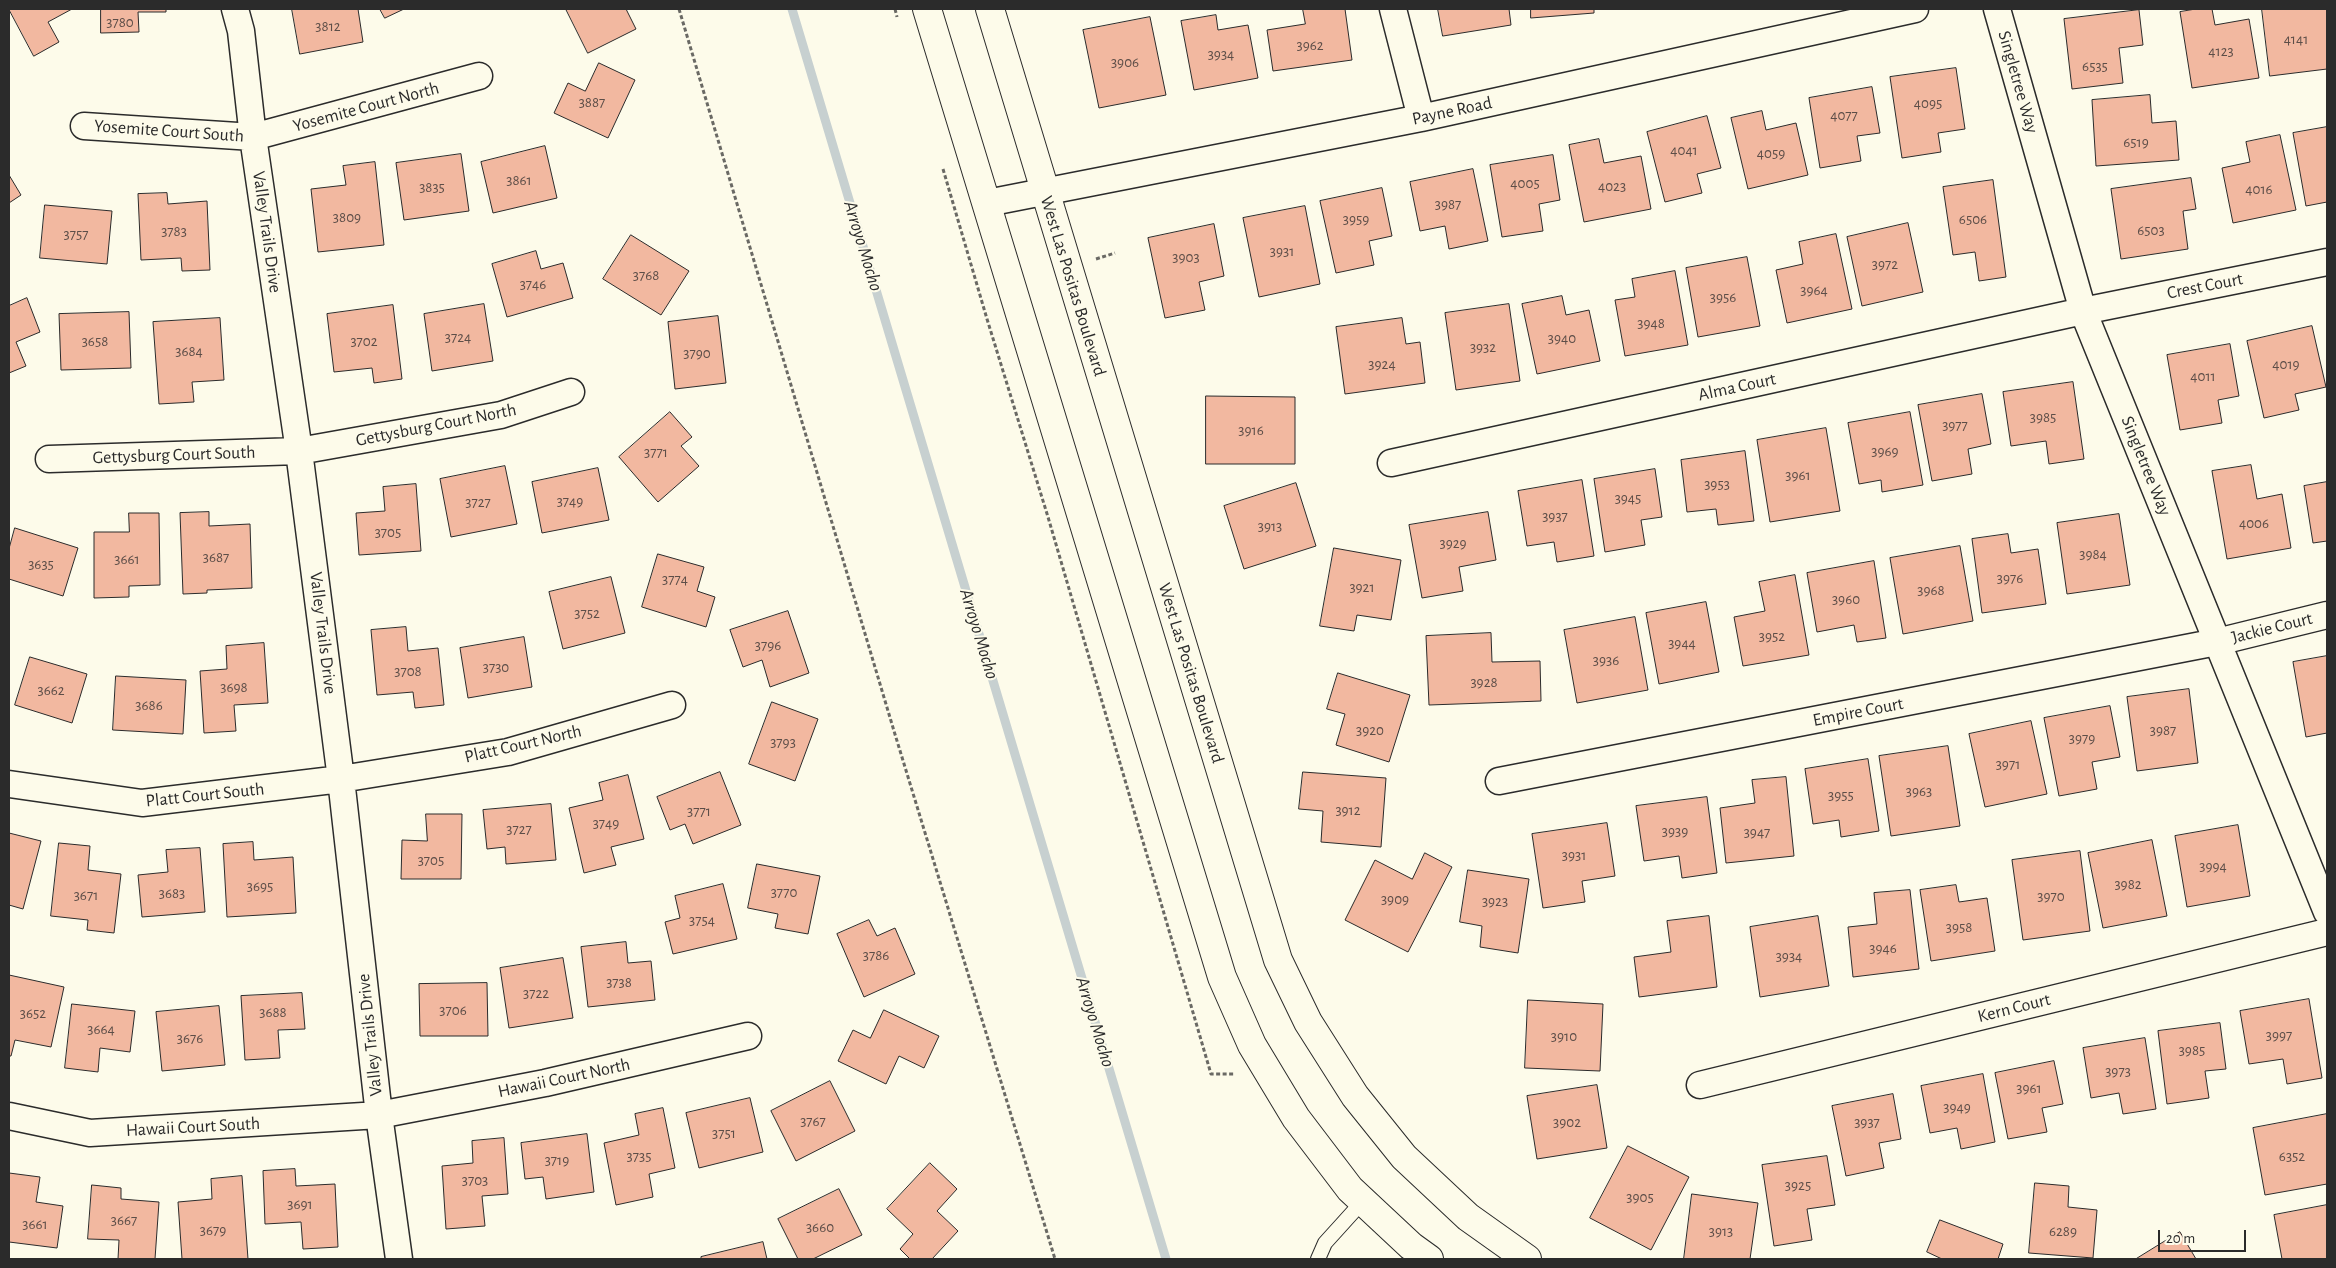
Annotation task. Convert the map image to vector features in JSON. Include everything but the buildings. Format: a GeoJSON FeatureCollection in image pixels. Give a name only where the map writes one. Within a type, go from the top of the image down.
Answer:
{"type":"FeatureCollection","features":[{"type":"Feature","properties":{"kind":"main road"},"geometry":{"type":"LineString","coordinates":[[927,9],[1222,977],[1252,1045],[1296,1118],[1350,1189],[1411,1246],[1429,1259]]}},
{"type":"Feature","properties":{"kind":"main road","name":"West Las Positas Boulevard"},"geometry":{"type":"LineString","coordinates":[[990,9],[1278,960],[1308,1022],[1355,1096],[1404,1157],[1468,1217],[1527,1259]]}},
{"type":"Feature","properties":{"kind":"street","name":"Valley Trails Drive"},"geometry":{"type":"LineString","coordinates":[[236,9],[241,31],[253,137],[299,451],[399,1259]]}},
{"type":"Feature","properties":{"kind":"street"},"geometry":{"type":"LineString","coordinates":[[1393,9],[1421,118]]}},
{"type":"Feature","properties":{"kind":"street","name":"Payne Road"},"geometry":{"type":"LineString","coordinates":[[987,203],[1044,190],[1421,118],[1915,9]]}},
{"type":"Feature","properties":{"kind":"street","name":"Singletree Way"},"geometry":{"type":"LineString","coordinates":[[1997,9],[2083,311],[2327,912]]}},
{"type":"Feature","properties":{"kind":"street","name":"Yosemite Court North"},"geometry":{"type":"LineString","coordinates":[[253,137],[479,76]]}},
{"type":"Feature","properties":{"kind":"street","name":"Yosemite Court South"},"geometry":{"type":"LineString","coordinates":[[84,126],[253,137]]}},
{"type":"Feature","properties":{"kind":"street","name":"Crest Court"},"geometry":{"type":"LineString","coordinates":[[2083,311],[2327,262]]}},
{"type":"Feature","properties":{"kind":"street","name":"Alma Court"},"geometry":{"type":"LineString","coordinates":[[1391,463],[2083,311]]}},
{"type":"Feature","properties":{"kind":"street","name":"Gettysburg Court North"},"geometry":{"type":"LineString","coordinates":[[299,451],[501,416],[571,392]]}},
{"type":"Feature","properties":{"kind":"street","name":"Gettysburg Court South"},"geometry":{"type":"LineString","coordinates":[[49,459],[299,451]]}},
{"type":"Feature","properties":{"kind":"street","name":"Jackie Court"},"geometry":{"type":"LineString","coordinates":[[2217,642],[2327,615]]}},
{"type":"Feature","properties":{"kind":"street","name":"Empire Court"},"geometry":{"type":"LineString","coordinates":[[1498,782],[2217,642]]}},
{"type":"Feature","properties":{"kind":"street","name":"Platt Court North"},"geometry":{"type":"LineString","coordinates":[[341,779],[508,752],[672,704]]}},
{"type":"Feature","properties":{"kind":"street","name":"Platt Court South"},"geometry":{"type":"LineString","coordinates":[[9,784],[142,803],[341,779]]}},
{"type":"Feature","properties":{"kind":"street","name":"Kern Court"},"geometry":{"type":"LineString","coordinates":[[1700,1085],[2327,932]]}},
{"type":"Feature","properties":{"kind":"street","name":"Hawaii Court North"},"geometry":{"type":"LineString","coordinates":[[380,1116],[545,1083],[748,1036]]}},
{"type":"Feature","properties":{"kind":"street","name":"Hawaii Court South"},"geometry":{"type":"LineString","coordinates":[[9,1116],[90,1133],[380,1116]]}},
{"type":"Feature","properties":{"kind":"lane"},"geometry":{"type":"LineString","coordinates":[[1318,1259],[1325,1244],[1363,1201]]}},
{"type":"Feature","properties":{"kind":"path"},"geometry":{"type":"LineString","coordinates":[[679,9],[891,722],[1055,1259]]}},
{"type":"Feature","properties":{"kind":"waterway","name":"Arroyo Mocho"},"geometry":{"type":"LineString","coordinates":[[792,9],[1166,1259]]}}]}
